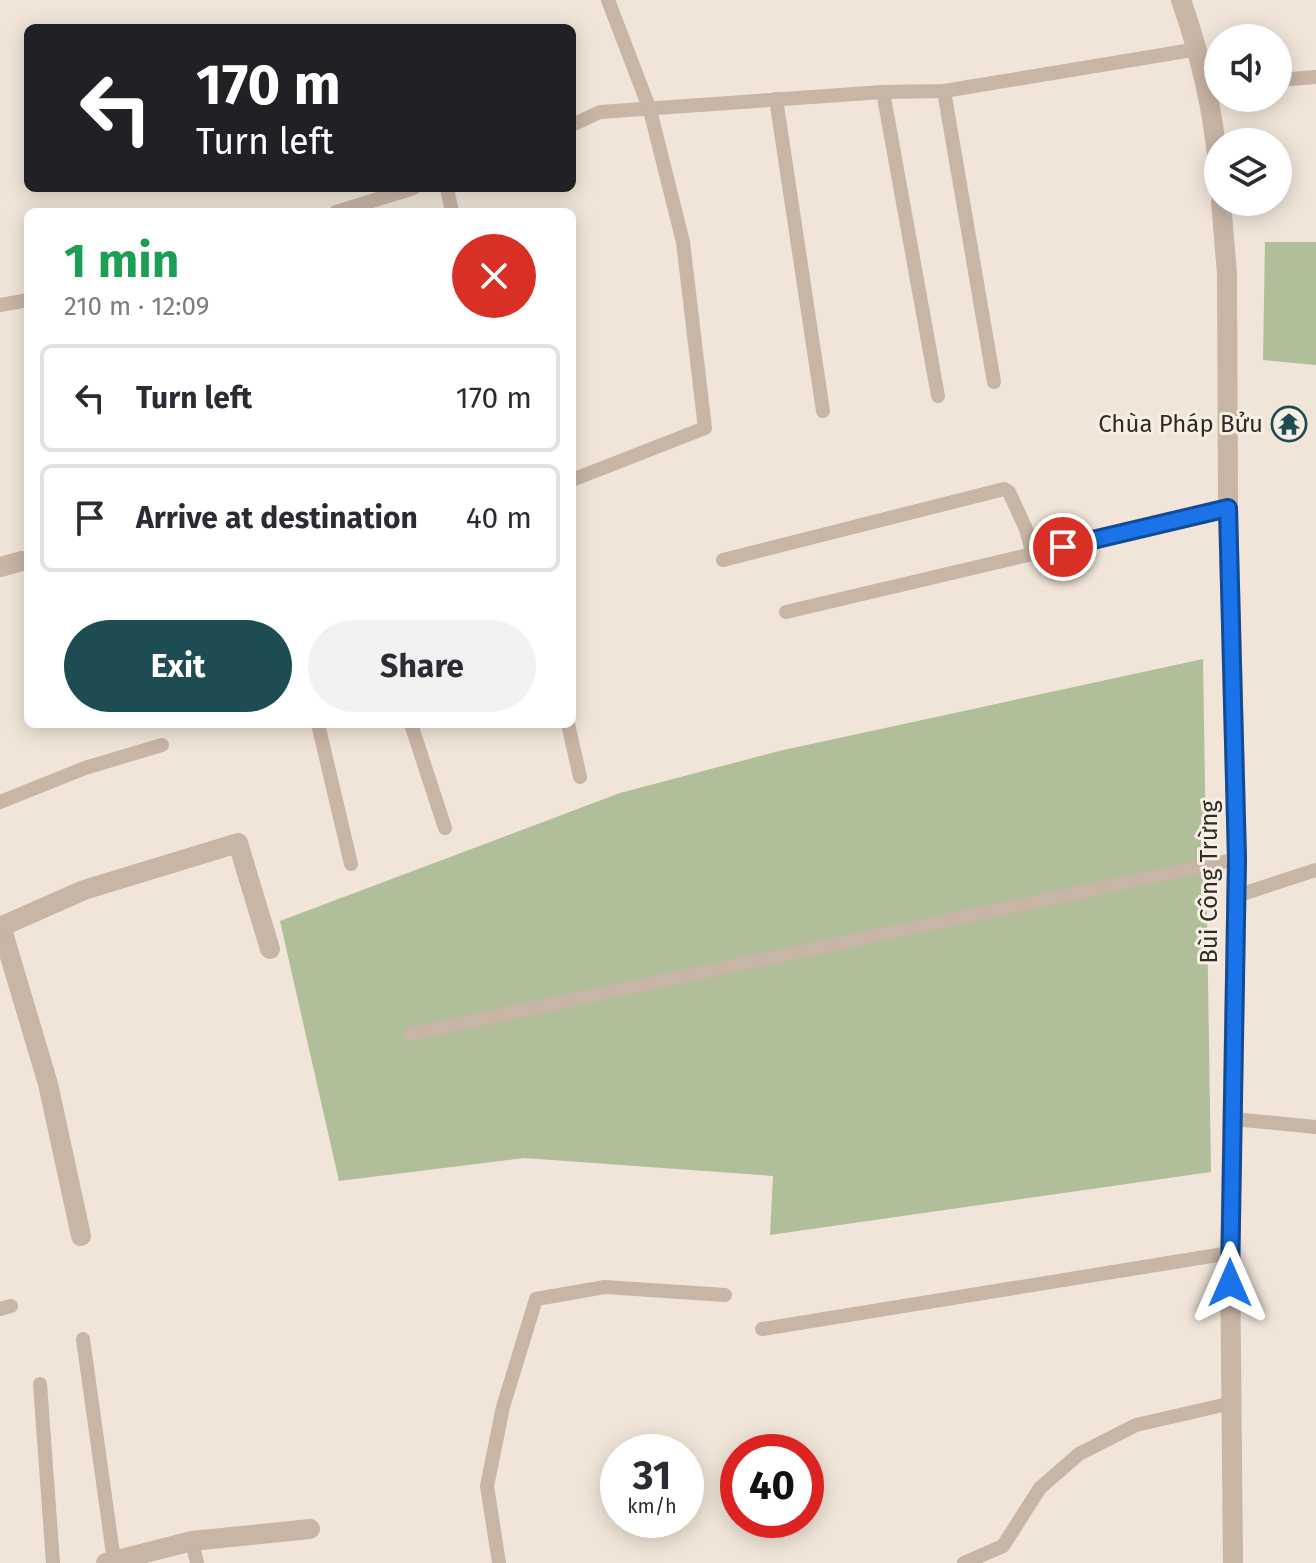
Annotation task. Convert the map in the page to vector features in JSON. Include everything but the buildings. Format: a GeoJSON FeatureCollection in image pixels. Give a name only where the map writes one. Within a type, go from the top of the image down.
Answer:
{"type":"FeatureCollection","features":[{"type":"Feature","properties":{"kind":"street"},"geometry":{"type":"LineString","coordinates":[[1181,0],[1204,64]]}},
{"type":"Feature","properties":{"kind":"street","name":"Bùi Công Trừng"},"geometry":{"type":"LineString","coordinates":[[1222,216],[1227,274],[1228,508],[1237,859],[1230,1253],[1233,1563]]}},
{"type":"Feature","properties":{"kind":"street"},"geometry":{"type":"LineString","coordinates":[[0,567],[22,561]]}},
{"type":"Feature","properties":{"kind":"street"},"geometry":{"type":"LineString","coordinates":[[81,1236],[48,1084],[1,926],[84,890],[238,843],[270,949]]}},
{"type":"Feature","properties":{"kind":"street"},"geometry":{"type":"LineString","coordinates":[[110,1562],[192,1541],[310,1529]]}},
{"type":"Feature","properties":{"kind":"lane"},"geometry":{"type":"LineString","coordinates":[[576,478],[705,428],[683,242],[650,110],[608,0]]}},
{"type":"Feature","properties":{"kind":"lane"},"geometry":{"type":"LineString","coordinates":[[576,123],[600,112],[883,92],[944,91],[1198,49]]}},
{"type":"Feature","properties":{"kind":"lane"},"geometry":{"type":"LineString","coordinates":[[1292,79],[1316,77]]}},
{"type":"Feature","properties":{"kind":"lane"},"geometry":{"type":"LineString","coordinates":[[944,91],[994,382]]}},
{"type":"Feature","properties":{"kind":"lane"},"geometry":{"type":"LineString","coordinates":[[883,92],[938,396]]}},
{"type":"Feature","properties":{"kind":"lane"},"geometry":{"type":"LineString","coordinates":[[776,99],[823,411]]}},
{"type":"Feature","properties":{"kind":"lane"},"geometry":{"type":"LineString","coordinates":[[349,208],[401,192]]}},
{"type":"Feature","properties":{"kind":"lane"},"geometry":{"type":"LineString","coordinates":[[0,305],[24,301]]}},
{"type":"Feature","properties":{"kind":"lane"},"geometry":{"type":"LineString","coordinates":[[723,560],[1004,489],[1009,492],[1026,529],[1033,554]]}},
{"type":"Feature","properties":{"kind":"lane"},"geometry":{"type":"LineString","coordinates":[[786,612],[1228,508]]}},
{"type":"Feature","properties":{"kind":"lane"},"geometry":{"type":"LineString","coordinates":[[319,728],[351,864]]}},
{"type":"Feature","properties":{"kind":"lane"},"geometry":{"type":"LineString","coordinates":[[412,728],[445,828]]}},
{"type":"Feature","properties":{"kind":"lane"},"geometry":{"type":"LineString","coordinates":[[569,728],[580,777]]}},
{"type":"Feature","properties":{"kind":"lane"},"geometry":{"type":"LineString","coordinates":[[0,802],[85,768],[162,745]]}},
{"type":"Feature","properties":{"kind":"lane"},"geometry":{"type":"LineString","coordinates":[[411,1034],[1237,859]]}},
{"type":"Feature","properties":{"kind":"lane"},"geometry":{"type":"LineString","coordinates":[[1236,896],[1316,870]]}},
{"type":"Feature","properties":{"kind":"lane"},"geometry":{"type":"LineString","coordinates":[[1233,1119],[1316,1127]]}},
{"type":"Feature","properties":{"kind":"lane"},"geometry":{"type":"LineString","coordinates":[[762,1329],[1230,1253]]}},
{"type":"Feature","properties":{"kind":"lane"},"geometry":{"type":"LineString","coordinates":[[499,1563],[487,1486],[503,1407],[536,1299],[605,1287],[725,1295]]}},
{"type":"Feature","properties":{"kind":"lane"},"geometry":{"type":"LineString","coordinates":[[83,1339],[110,1562]]}},
{"type":"Feature","properties":{"kind":"lane"},"geometry":{"type":"LineString","coordinates":[[40,1384],[53,1563]]}},
{"type":"Feature","properties":{"kind":"lane"},"geometry":{"type":"LineString","coordinates":[[964,1563],[1003,1546],[1040,1488],[1079,1454],[1136,1425],[1232,1403]]}},
{"type":"Feature","properties":{"kind":"lane"},"geometry":{"type":"LineString","coordinates":[[192,1541],[197,1563]]}},
{"type":"Feature","properties":{"kind":"green space"},"geometry":{"type":"Polygon","coordinates":[[[1265,242],[1316,242],[1316,365],[1263,360],[1265,242]]]}},
{"type":"Feature","properties":{"kind":"green space"},"geometry":{"type":"Polygon","coordinates":[[[1203,659],[1211,1172],[770,1235],[773,1176],[524,1158],[339,1181],[280,921],[620,793],[779,751],[1203,659]]]}},
{"type":"Feature","properties":{"kind":"place","name":"Chùa Pháp Bửu"},"geometry":{"type":"Point","coordinates":[1289,424]}},
{"type":"Feature","properties":{"kind":"route"},"geometry":{"type":"LineString","coordinates":[[1063,547],[1228,508],[1237,859],[1230,1283]]}}]}
